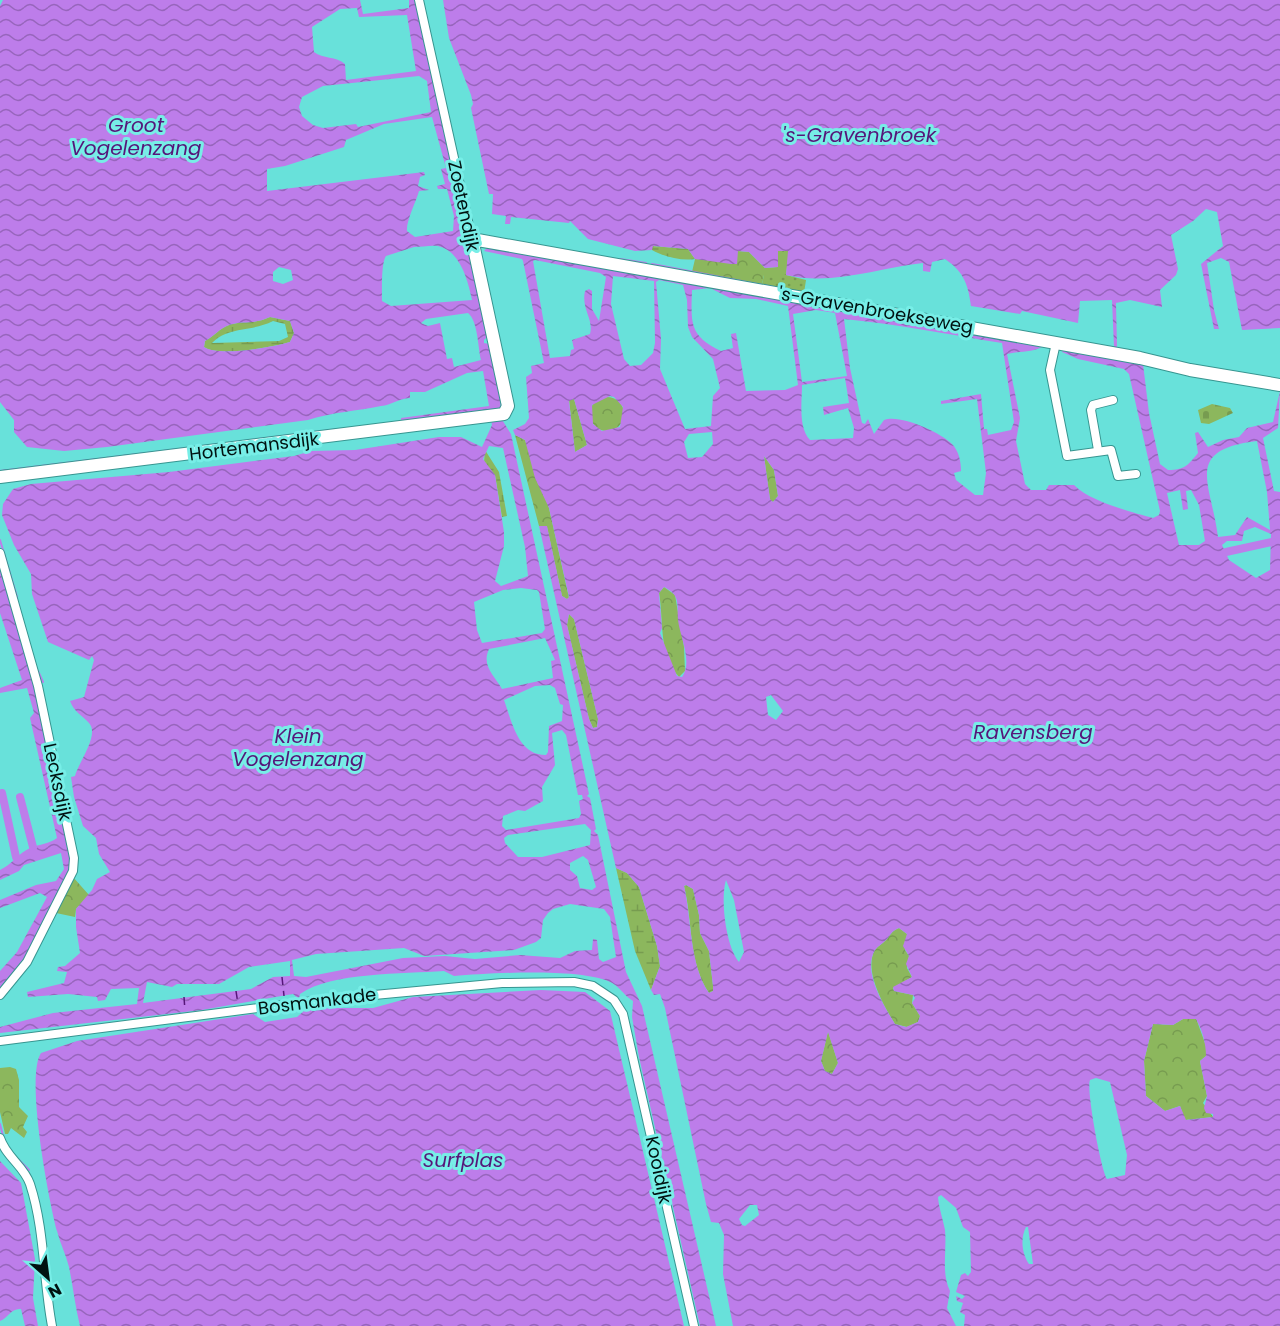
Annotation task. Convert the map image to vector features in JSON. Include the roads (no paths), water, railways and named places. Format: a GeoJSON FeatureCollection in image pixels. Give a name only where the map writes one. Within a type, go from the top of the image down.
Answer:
{"type":"FeatureCollection","features":[{"type":"Feature","properties":{"kind":"street","name":"Zoetendijk"},"geometry":{"type":"LineString","coordinates":[[419,0],[472,239],[500,414]]}},
{"type":"Feature","properties":{"kind":"street","name":"'s-Gravenbroekseweg"},"geometry":{"type":"LineString","coordinates":[[472,239],[1280,385]]}},
{"type":"Feature","properties":{"kind":"street"},"geometry":{"type":"LineString","coordinates":[[1056,343],[1050,370],[1067,456],[1111,450],[1118,476],[1136,474]]}},
{"type":"Feature","properties":{"kind":"street"},"geometry":{"type":"LineString","coordinates":[[1098,450],[1091,410],[1093,405],[1113,400]]}},
{"type":"Feature","properties":{"kind":"street","name":"Hortemansdijk"},"geometry":{"type":"LineString","coordinates":[[0,477],[500,414]]}},
{"type":"Feature","properties":{"kind":"street","name":"Lecksdijk"},"geometry":{"type":"LineString","coordinates":[[0,553],[38,686],[74,858],[73,871],[27,962],[0,995]]}},
{"type":"Feature","properties":{"kind":"street","name":"Bosmankade"},"geometry":{"type":"LineString","coordinates":[[0,1041],[321,1000],[501,983],[574,982],[592,986],[615,1000],[623,1014]]}},
{"type":"Feature","properties":{"kind":"street","name":"Kooidijk"},"geometry":{"type":"LineString","coordinates":[[623,1014],[694,1326]]}},
{"type":"Feature","properties":{"kind":"street"},"geometry":{"type":"LineString","coordinates":[[0,1138],[8,1155],[26,1175],[31,1187],[46,1261],[52,1326]]}},
{"type":"Feature","properties":{"kind":"water"},"geometry":{"type":"Polygon","coordinates":[[[3,0],[360,0],[363,14],[409,8],[409,0],[415,0],[487,337],[484,343],[489,344],[500,389],[501,418],[511,434],[589,794],[587,796],[590,798],[596,829],[594,831],[598,835],[626,972],[642,1006],[716,1326],[700,1326],[639,1057],[632,1017],[633,1001],[608,981],[575,974],[555,973],[454,976],[444,971],[369,975],[313,987],[300,994],[299,999],[293,994],[202,1010],[0,1033],[0,1027],[53,1013],[137,1004],[139,988],[111,989],[105,1000],[98,1001],[97,997],[68,994],[28,997],[27,992],[64,983],[67,972],[57,971],[58,967],[65,966],[80,953],[76,909],[92,890],[97,879],[110,872],[99,854],[96,838],[83,826],[74,797],[71,777],[75,776],[90,742],[92,728],[70,701],[84,697],[94,660],[92,656],[89,660],[48,642],[32,594],[31,574],[14,545],[2,515],[3,504],[13,489],[31,484],[169,472],[294,456],[311,451],[355,450],[439,437],[461,437],[482,447],[492,425],[491,420],[401,422],[401,418],[489,406],[483,371],[467,373],[425,392],[410,392],[410,398],[308,420],[107,447],[64,451],[27,447],[14,432],[14,420],[0,402],[0,6],[3,0]],[[357,8],[340,9],[312,27],[314,52],[345,64],[346,80],[416,71],[407,15],[359,17],[357,8]],[[419,76],[323,86],[302,97],[299,107],[302,116],[313,125],[323,128],[356,124],[358,127],[431,112],[427,81],[419,76]],[[432,117],[384,124],[346,140],[344,147],[285,166],[267,169],[267,191],[424,172],[425,175],[420,177],[418,186],[429,190],[419,191],[407,231],[415,237],[453,231],[454,216],[447,189],[438,189],[437,186],[445,184],[441,169],[446,168],[432,117]],[[438,246],[414,247],[386,256],[383,264],[382,301],[391,306],[472,300],[462,268],[446,249],[438,246]],[[279,267],[273,272],[273,281],[283,284],[293,280],[291,270],[279,267]],[[468,313],[426,319],[421,323],[428,326],[440,323],[447,359],[452,358],[454,367],[481,360],[476,328],[468,313]],[[270,317],[226,326],[205,341],[204,347],[211,350],[233,351],[272,346],[290,342],[294,333],[290,321],[270,317]],[[489,446],[483,459],[495,475],[504,546],[495,581],[501,586],[528,576],[525,547],[503,448],[489,446]],[[521,588],[503,590],[474,602],[477,630],[482,643],[542,633],[545,629],[539,592],[521,588]],[[545,638],[489,649],[487,661],[502,689],[553,678],[551,661],[555,660],[545,638]],[[550,685],[535,686],[504,700],[513,727],[529,750],[536,754],[546,755],[549,726],[562,721],[563,705],[560,704],[555,688],[550,685]],[[562,730],[552,733],[555,765],[542,787],[543,801],[525,811],[518,810],[503,816],[502,826],[506,830],[579,818],[581,814],[579,801],[583,799],[582,795],[578,795],[566,735],[562,730]],[[585,824],[508,835],[504,838],[505,843],[518,857],[542,857],[590,845],[591,830],[585,824]],[[583,856],[570,863],[570,870],[577,876],[580,888],[592,890],[596,887],[588,860],[583,856]],[[570,904],[553,909],[543,920],[541,938],[514,950],[424,956],[404,948],[316,954],[292,960],[294,976],[306,977],[403,958],[445,956],[475,959],[520,955],[560,958],[575,951],[592,950],[593,939],[597,940],[599,959],[603,962],[616,957],[610,917],[604,909],[570,904]],[[290,961],[249,967],[219,984],[177,984],[172,987],[147,982],[143,1003],[251,989],[273,977],[290,976],[290,961]]]}},
{"type":"Feature","properties":{"kind":"water","name":"'s-Gravenbroek"},"geometry":{"type":"Polygon","coordinates":[[[443,0],[1280,0],[1280,328],[1242,330],[1229,262],[1221,258],[1207,263],[1219,329],[1214,329],[1201,264],[1223,246],[1217,212],[1206,209],[1193,221],[1171,235],[1178,269],[1176,275],[1160,290],[1162,307],[1130,300],[1116,303],[1117,347],[1114,347],[1112,300],[1080,301],[1078,323],[1022,311],[1020,314],[971,306],[964,279],[957,269],[945,259],[932,262],[930,272],[923,271],[923,263],[855,275],[803,278],[786,275],[788,251],[778,251],[778,267],[765,268],[749,252],[738,251],[737,264],[731,264],[695,259],[688,249],[653,246],[652,250],[635,251],[588,239],[570,221],[569,223],[511,217],[510,224],[505,224],[506,216],[492,214],[493,194],[489,194],[471,108],[473,104],[471,95],[449,38],[443,0]]]}},
{"type":"Feature","properties":{"kind":"water","name":"Ravensberg"},"geometry":{"type":"Polygon","coordinates":[[[490,245],[1043,346],[1031,351],[1007,354],[1020,418],[1016,441],[1025,484],[1031,490],[1046,490],[1049,485],[1074,485],[1100,501],[1153,518],[1159,515],[1160,511],[1129,374],[1124,369],[1078,359],[1062,352],[1063,348],[1143,364],[1149,413],[1160,464],[1168,470],[1186,466],[1198,453],[1195,433],[1198,432],[1208,447],[1223,440],[1239,437],[1247,428],[1273,422],[1280,391],[1278,428],[1263,438],[1274,491],[1280,492],[1280,1326],[964,1326],[965,1315],[960,1312],[963,1303],[957,1301],[956,1296],[962,1299],[965,1296],[956,1292],[961,1275],[965,1273],[968,1276],[971,1272],[970,1232],[963,1227],[956,1208],[941,1195],[938,1197],[945,1230],[945,1269],[950,1291],[947,1308],[956,1326],[733,1326],[723,1274],[724,1235],[719,1223],[711,1222],[665,1008],[660,994],[654,995],[651,990],[660,966],[657,946],[639,887],[627,873],[616,868],[539,526],[547,526],[562,596],[567,599],[569,597],[549,508],[535,478],[525,440],[515,435],[513,430],[525,424],[529,418],[526,377],[532,373],[531,366],[544,363],[523,261],[484,251],[490,245]],[[535,260],[533,261],[550,358],[570,356],[571,350],[574,349],[572,340],[590,334],[585,291],[589,289],[592,291],[592,309],[599,321],[606,277],[600,273],[535,260]],[[613,276],[611,304],[624,359],[630,366],[641,365],[653,353],[655,343],[654,281],[613,276]],[[659,280],[656,282],[661,339],[660,369],[685,429],[711,426],[713,396],[720,388],[713,359],[692,337],[688,327],[687,300],[683,285],[659,280]],[[710,288],[692,290],[692,320],[697,334],[721,351],[733,348],[731,334],[736,333],[746,391],[785,390],[798,385],[788,306],[756,299],[730,298],[710,288]],[[816,310],[793,314],[802,382],[847,376],[835,313],[816,310]],[[844,319],[850,368],[862,423],[865,424],[868,419],[874,434],[884,420],[891,419],[919,425],[946,439],[958,453],[960,460],[961,471],[954,473],[956,480],[975,495],[983,495],[986,473],[977,399],[941,404],[941,401],[981,394],[984,429],[987,429],[988,435],[1011,430],[1014,422],[1002,343],[844,319]],[[845,378],[802,385],[804,429],[810,440],[853,438],[854,428],[848,408],[824,415],[823,407],[849,403],[845,378]],[[610,396],[592,405],[593,424],[602,431],[620,427],[623,407],[614,397],[610,396]],[[574,399],[569,401],[575,452],[587,445],[574,399]],[[712,432],[689,434],[684,442],[688,458],[702,457],[713,444],[712,432]],[[1257,441],[1234,445],[1219,452],[1210,461],[1207,472],[1218,537],[1235,535],[1247,517],[1270,530],[1267,492],[1257,441]],[[764,456],[770,499],[773,502],[778,496],[774,470],[764,456]],[[1180,490],[1167,493],[1179,545],[1199,545],[1205,541],[1199,505],[1191,490],[1186,491],[1188,509],[1183,510],[1180,490]],[[1255,527],[1244,531],[1242,541],[1227,541],[1222,545],[1229,560],[1256,578],[1270,570],[1271,534],[1255,527]],[[664,587],[659,593],[662,628],[660,633],[677,676],[682,677],[685,671],[686,657],[676,599],[672,592],[664,587]],[[569,614],[567,625],[593,728],[597,727],[598,719],[574,619],[569,614]],[[771,695],[766,697],[768,715],[776,720],[783,711],[771,695]],[[726,880],[724,888],[725,923],[734,955],[739,962],[744,952],[734,900],[726,880]],[[686,885],[684,886],[694,955],[709,993],[713,991],[713,986],[709,951],[700,933],[699,915],[693,889],[686,885]],[[899,928],[894,930],[875,950],[872,958],[873,978],[890,1017],[895,1024],[906,1027],[918,1022],[920,1016],[912,1003],[915,998],[913,995],[894,991],[893,987],[912,977],[906,964],[909,956],[903,946],[907,934],[899,928]],[[1183,1019],[1173,1025],[1153,1024],[1144,1061],[1146,1096],[1165,1111],[1180,1106],[1186,1120],[1213,1117],[1213,1114],[1206,1113],[1204,1108],[1207,1096],[1200,1061],[1206,1056],[1206,1051],[1196,1019],[1183,1019]],[[828,1032],[821,1061],[825,1071],[832,1074],[838,1063],[828,1032]],[[1096,1078],[1090,1080],[1092,1113],[1101,1161],[1107,1179],[1125,1175],[1127,1155],[1110,1082],[1096,1078]],[[750,1205],[739,1219],[745,1226],[759,1215],[757,1205],[750,1205]],[[1028,1227],[1024,1232],[1023,1246],[1029,1264],[1033,1264],[1028,1227]]]}},
{"type":"Feature","properties":{"kind":"water"},"geometry":{"type":"Polygon","coordinates":[[[340,428],[340,432],[0,472],[0,470],[340,428]]]}},
{"type":"Feature","properties":{"kind":"water"},"geometry":{"type":"Polygon","coordinates":[[[0,565],[36,694],[70,860],[68,874],[21,965],[0,988],[0,971],[17,952],[47,897],[40,893],[0,908],[0,900],[36,885],[56,881],[64,869],[61,853],[24,865],[19,871],[0,880],[0,870],[22,853],[57,838],[30,718],[34,713],[27,688],[0,693],[0,688],[22,680],[0,613],[0,565]]]}},
{"type":"Feature","properties":{"kind":"water","name":"Surfplas"},"geometry":{"type":"Polygon","coordinates":[[[541,990],[585,992],[610,1011],[684,1326],[80,1326],[69,1267],[53,1216],[40,1140],[36,1087],[37,1066],[41,1053],[77,1041],[253,1014],[265,1022],[297,1017],[305,1010],[315,1008],[373,1008],[413,997],[541,990]]]}},
{"type":"Feature","properties":{"kind":"water"},"geometry":{"type":"Polygon","coordinates":[[[0,1161],[21,1183],[35,1259],[33,1298],[38,1326],[25,1326],[21,1309],[15,1310],[0,1321],[0,1161]]]}},
{"type":"Feature","properties":{"kind":"waterway"},"geometry":{"type":"LineString","coordinates":[[620,259],[646,263]]}},
{"type":"Feature","properties":{"kind":"waterway"},"geometry":{"type":"LineString","coordinates":[[652,264],[779,288]]}},
{"type":"Feature","properties":{"kind":"waterway"},"geometry":{"type":"LineString","coordinates":[[0,540],[17,597]]}},
{"type":"Feature","properties":{"kind":"waterway"},"geometry":{"type":"LineString","coordinates":[[1226,552],[1272,542]]}},
{"type":"Feature","properties":{"kind":"waterway"},"geometry":{"type":"LineString","coordinates":[[38,671],[43,682]]}},
{"type":"Feature","properties":{"kind":"waterway"},"geometry":{"type":"LineString","coordinates":[[2,793],[16,857]]}},
{"type":"Feature","properties":{"kind":"waterway"},"geometry":{"type":"LineString","coordinates":[[20,797],[33,847]]}},
{"type":"Feature","properties":{"kind":"waterway"},"geometry":{"type":"LineString","coordinates":[[0,1124],[3,1136]]}},
{"type":"Feature","properties":{"kind":"waterway"},"geometry":{"type":"LineString","coordinates":[[19,1160],[29,1170]]}},
{"type":"Feature","properties":{"kind":"water label","name":"Groot Vogelenzang"},"geometry":{"type":"Point","coordinates":[136,136]}},
{"type":"Feature","properties":{"kind":"water label","name":"Klein Vogelenzang"},"geometry":{"type":"Point","coordinates":[298,748]}}]}
